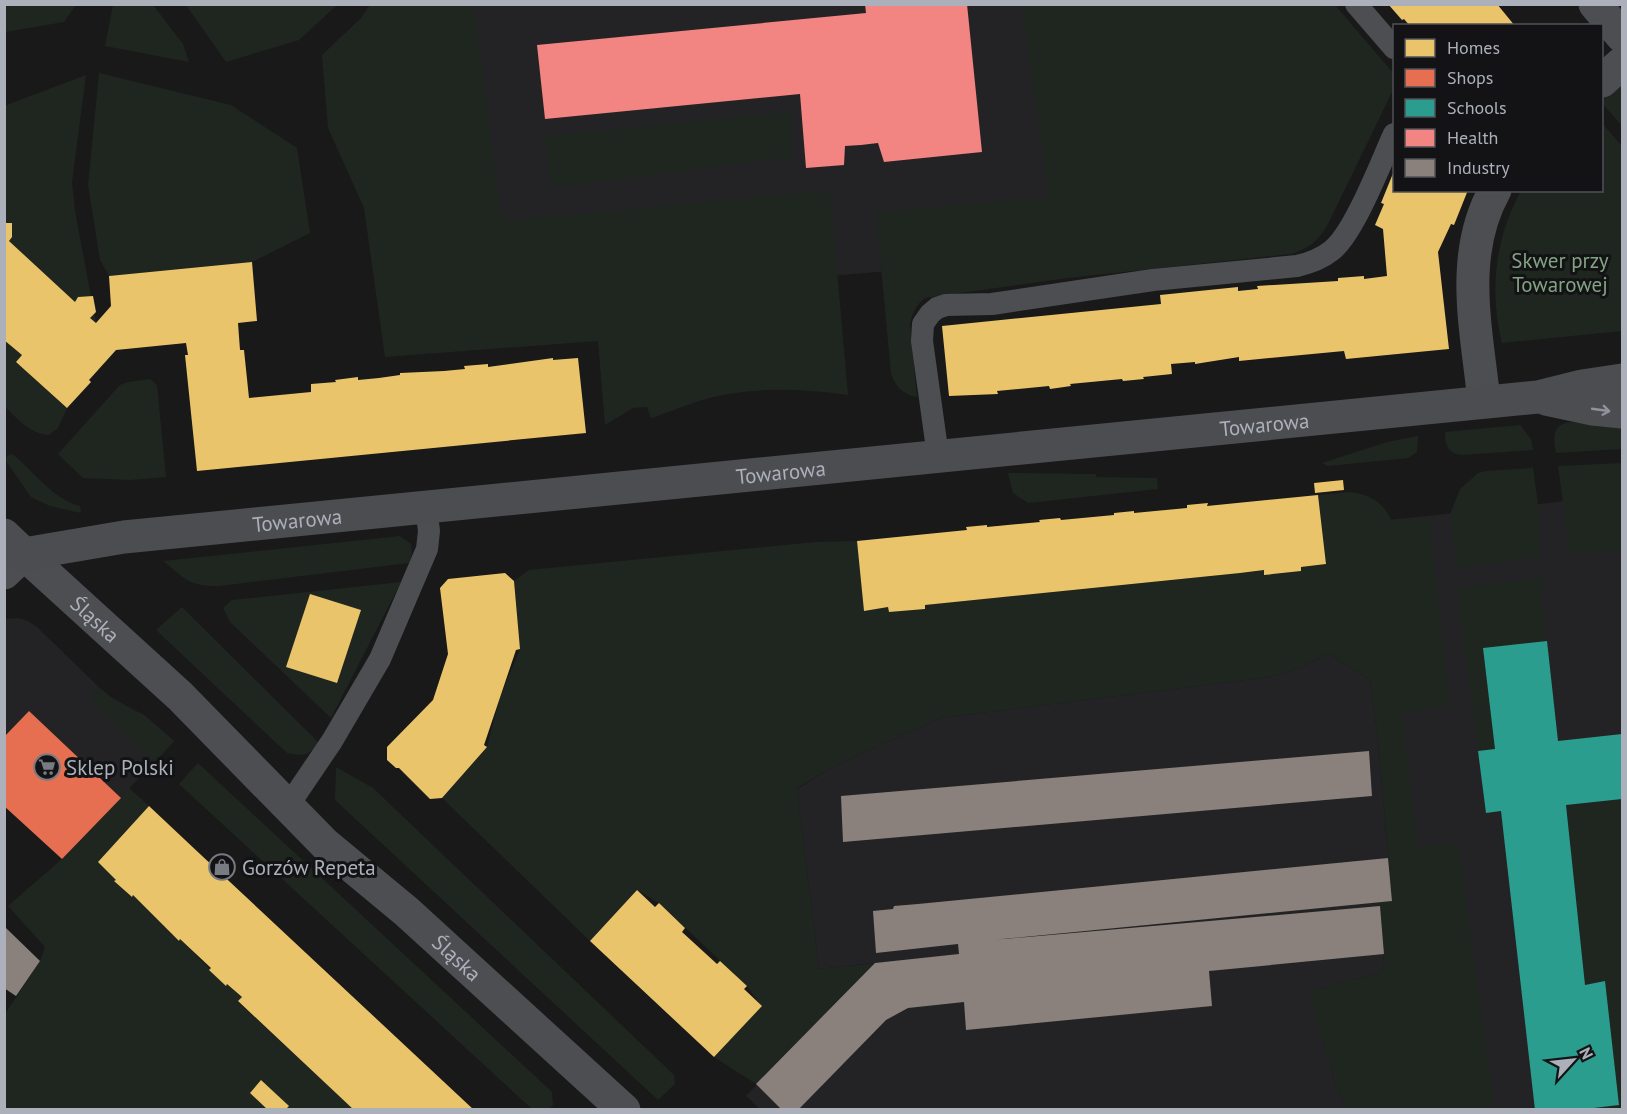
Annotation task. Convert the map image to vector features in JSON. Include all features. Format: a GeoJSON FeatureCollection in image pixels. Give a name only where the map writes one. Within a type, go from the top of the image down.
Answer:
{"type":"FeatureCollection","features":[{"type":"Feature","properties":{"kind":"street"},"geometry":{"type":"LineString","coordinates":[[1595,4],[1623,36]]}},
{"type":"Feature","properties":{"kind":"street"},"geometry":{"type":"LineString","coordinates":[[1603,80],[1623,63]]}},
{"type":"Feature","properties":{"kind":"street"},"geometry":{"type":"LineString","coordinates":[[1484,401],[1472,279],[1478,236],[1494,192]]}},
{"type":"Feature","properties":{"kind":"street","name":"Towarowa"},"geometry":{"type":"LineString","coordinates":[[11,554],[124,537],[1538,397],[1582,386],[1623,380]]}},
{"type":"Feature","properties":{"kind":"street","name":"Towarowa"},"geometry":{"type":"LineString","coordinates":[[1538,397],[1593,409],[1623,412]]}},
{"type":"Feature","properties":{"kind":"street","name":"Śląska"},"geometry":{"type":"LineString","coordinates":[[11,554],[180,696],[325,844],[407,912],[624,1110]]}},
{"type":"Feature","properties":{"kind":"lane"},"geometry":{"type":"LineString","coordinates":[[1356,4],[1393,46]]}},
{"type":"Feature","properties":{"kind":"lane"},"geometry":{"type":"LineString","coordinates":[[938,456],[922,341],[923,324],[937,308],[946,305],[992,304],[1153,280],[1298,266],[1312,262],[1332,251],[1349,231],[1393,138]]}},
{"type":"Feature","properties":{"kind":"lane"},"geometry":{"type":"LineString","coordinates":[[288,806],[332,741],[380,659],[427,549],[429,531],[426,507]]}},
{"type":"Feature","properties":{"kind":"shaded area"},"geometry":{"type":"Polygon","coordinates":[[[443,5],[1045,5],[1067,255],[472,308],[443,5]]]}},
{"type":"Feature","properties":{"kind":"shaded area"},"geometry":{"type":"Polygon","coordinates":[[[1622,495],[1622,1109],[1429,1109],[1370,522],[1622,495]]]}},
{"type":"Feature","properties":{"kind":"shaded area"},"geometry":{"type":"Polygon","coordinates":[[[18,618],[37,627],[108,696],[144,715],[174,741],[62,859],[5,806],[4,619],[18,618]]]}},
{"type":"Feature","properties":{"kind":"shaded area"},"geometry":{"type":"Polygon","coordinates":[[[1328,653],[1370,680],[1378,739],[1392,901],[1372,903],[1380,906],[1384,954],[1382,972],[1310,992],[1335,1083],[1347,1109],[761,1110],[746,1096],[874,963],[819,969],[797,789],[832,767],[940,718],[1269,677],[1302,667],[1328,653]]]}},
{"type":"Feature","properties":{"kind":"green space"},"geometry":{"type":"Polygon","coordinates":[[[5,4],[76,5],[64,22],[5,32],[5,4]]]}},
{"type":"Feature","properties":{"kind":"green space"},"geometry":{"type":"Polygon","coordinates":[[[113,5],[153,5],[183,44],[189,62],[105,46],[113,5]]]}},
{"type":"Feature","properties":{"kind":"green space"},"geometry":{"type":"Polygon","coordinates":[[[186,5],[337,5],[299,40],[226,62],[186,5]]]}},
{"type":"Feature","properties":{"kind":"green space"},"geometry":{"type":"Polygon","coordinates":[[[370,5],[474,5],[502,221],[830,190],[848,395],[816,391],[750,391],[718,396],[651,418],[647,407],[633,408],[605,425],[598,341],[385,357],[364,208],[328,128],[322,55],[361,18],[370,5]]]}},
{"type":"Feature","properties":{"kind":"green space"},"geometry":{"type":"Polygon","coordinates":[[[1022,5],[1335,5],[1393,73],[1393,90],[1328,224],[1321,235],[1308,247],[1291,254],[1068,278],[925,298],[915,310],[910,325],[917,397],[900,389],[891,374],[876,212],[1049,197],[1022,5]]]}},
{"type":"Feature","properties":{"kind":"green space"},"geometry":{"type":"Polygon","coordinates":[[[99,73],[231,105],[297,148],[310,233],[252,262],[109,276],[100,260],[88,185],[99,73]]]}},
{"type":"Feature","properties":{"kind":"green space"},"geometry":{"type":"Polygon","coordinates":[[[86,75],[72,182],[75,211],[96,323],[5,237],[4,106],[86,75]]]}},
{"type":"Feature","properties":{"kind":"green space"},"geometry":{"type":"Polygon","coordinates":[[[1622,78],[1622,126],[1603,104],[1603,89],[1622,78]]]}},
{"type":"Feature","properties":{"kind":"green space"},"geometry":{"type":"Polygon","coordinates":[[[791,112],[792,157],[552,188],[544,136],[791,112]]]}},
{"type":"Feature","properties":{"kind":"green space","name":"Skwer przy Towarowej"},"geometry":{"type":"Polygon","coordinates":[[[1603,124],[1622,146],[1622,331],[1502,343],[1495,285],[1500,246],[1512,209],[1520,192],[1603,192],[1603,124]]]}},
{"type":"Feature","properties":{"kind":"green space"},"geometry":{"type":"Polygon","coordinates":[[[4,340],[22,355],[16,362],[67,408],[58,428],[49,435],[30,429],[5,407],[4,340]]]}},
{"type":"Feature","properties":{"kind":"green space"},"geometry":{"type":"Polygon","coordinates":[[[150,379],[157,385],[166,477],[130,480],[83,478],[58,454],[120,385],[150,379]]]}},
{"type":"Feature","properties":{"kind":"green space"},"geometry":{"type":"Polygon","coordinates":[[[1571,422],[1622,426],[1622,449],[1556,453],[1555,432],[1560,425],[1571,422]]]}},
{"type":"Feature","properties":{"kind":"green space"},"geometry":{"type":"Polygon","coordinates":[[[1520,425],[1531,439],[1533,450],[1461,455],[1450,450],[1446,444],[1445,432],[1520,425]]]}},
{"type":"Feature","properties":{"kind":"green space"},"geometry":{"type":"Polygon","coordinates":[[[1418,436],[1417,452],[1408,458],[1328,466],[1322,463],[1387,442],[1418,436]]]}},
{"type":"Feature","properties":{"kind":"green space"},"geometry":{"type":"Polygon","coordinates":[[[12,454],[52,491],[80,506],[81,513],[50,506],[31,497],[6,461],[7,456],[12,454]]]}},
{"type":"Feature","properties":{"kind":"green space"},"geometry":{"type":"Polygon","coordinates":[[[1622,463],[1622,550],[1570,553],[1558,466],[1622,463]]]}},
{"type":"Feature","properties":{"kind":"green space"},"geometry":{"type":"Polygon","coordinates":[[[1533,468],[1538,504],[1540,557],[1457,568],[1450,514],[1460,489],[1478,473],[1533,468]]]}},
{"type":"Feature","properties":{"kind":"green space"},"geometry":{"type":"Polygon","coordinates":[[[1008,473],[1096,474],[1096,477],[1157,478],[1158,489],[1028,503],[1013,493],[1008,473]]]}},
{"type":"Feature","properties":{"kind":"green space"},"geometry":{"type":"Polygon","coordinates":[[[1349,492],[1375,500],[1392,521],[1429,517],[1450,706],[1402,713],[1418,847],[1458,843],[1495,1109],[1347,1109],[1335,1083],[1309,992],[1382,972],[1384,954],[1380,906],[1370,902],[1392,900],[1378,739],[1370,680],[1328,653],[1302,667],[1269,677],[940,718],[832,767],[797,788],[819,969],[875,963],[756,1084],[714,1057],[761,1006],[747,986],[659,903],[637,890],[590,941],[442,798],[487,747],[500,697],[520,649],[514,581],[529,570],[815,542],[857,541],[864,610],[888,607],[889,612],[925,609],[925,605],[1264,570],[1264,574],[1301,571],[1301,567],[1326,564],[1318,495],[1349,492]]]}},
{"type":"Feature","properties":{"kind":"green space"},"geometry":{"type":"Polygon","coordinates":[[[400,536],[411,544],[412,554],[409,563],[219,586],[193,583],[163,561],[400,536]]]}},
{"type":"Feature","properties":{"kind":"green space"},"geometry":{"type":"Polygon","coordinates":[[[1543,577],[1544,589],[1540,590],[1547,641],[1483,648],[1495,749],[1478,751],[1457,589],[1543,577]]]}},
{"type":"Feature","properties":{"kind":"green space"},"geometry":{"type":"Polygon","coordinates":[[[401,582],[331,718],[230,622],[223,608],[232,600],[401,582]]]}},
{"type":"Feature","properties":{"kind":"green space"},"geometry":{"type":"Polygon","coordinates":[[[182,607],[318,742],[312,750],[301,755],[287,753],[156,630],[182,607]]]}},
{"type":"Feature","properties":{"kind":"green space"},"geometry":{"type":"Polygon","coordinates":[[[101,689],[120,704],[144,715],[174,741],[155,762],[97,707],[92,700],[94,693],[101,689]]]}},
{"type":"Feature","properties":{"kind":"green space"},"geometry":{"type":"Polygon","coordinates":[[[198,763],[552,1092],[553,1105],[549,1109],[532,1109],[179,784],[198,763]]]}},
{"type":"Feature","properties":{"kind":"green space"},"geometry":{"type":"Polygon","coordinates":[[[336,767],[373,788],[674,1075],[675,1084],[658,1100],[335,800],[336,767]]]}},
{"type":"Feature","properties":{"kind":"green space"},"geometry":{"type":"Polygon","coordinates":[[[129,788],[149,806],[98,862],[131,897],[133,895],[178,941],[180,939],[226,985],[242,997],[238,1002],[354,1109],[285,1109],[261,1080],[250,1093],[268,1109],[5,1110],[5,1014],[40,961],[45,947],[8,906],[62,859],[129,788]]]}},
{"type":"Feature","properties":{"kind":"green space"},"geometry":{"type":"Polygon","coordinates":[[[1622,799],[1622,1109],[1577,1109],[1604,981],[1585,985],[1566,805],[1622,799]]]}},
{"type":"Feature","properties":{"kind":"building: Homes"},"geometry":{"type":"Polygon","coordinates":[[[1388,4],[1497,4],[1513,24],[1408,24],[1404,19],[1402,20],[1388,4]]]}},
{"type":"Feature","properties":{"kind":"building: Homes"},"geometry":{"type":"Polygon","coordinates":[[[1393,173],[1393,192],[1467,192],[1454,225],[1451,224],[1438,252],[1449,349],[1346,359],[1344,351],[1239,361],[1239,357],[1195,364],[1195,362],[1171,364],[1172,374],[1143,377],[1144,379],[1070,384],[1071,386],[1050,389],[1049,386],[997,391],[998,394],[949,396],[942,326],[1161,304],[1160,295],[1238,287],[1238,291],[1258,289],[1257,286],[1387,276],[1383,229],[1375,225],[1384,204],[1381,203],[1393,173]]]}},
{"type":"Feature","properties":{"kind":"building: Homes"},"geometry":{"type":"Polygon","coordinates":[[[4,223],[12,223],[12,237],[9,241],[75,302],[78,297],[93,296],[96,312],[90,318],[96,323],[111,306],[109,276],[252,262],[257,321],[238,323],[240,350],[244,350],[249,398],[311,392],[311,384],[358,377],[358,380],[400,375],[400,373],[465,369],[464,366],[488,364],[488,367],[553,358],[553,360],[578,358],[586,433],[197,471],[185,355],[188,355],[186,343],[116,350],[67,408],[16,362],[22,355],[4,340],[4,223]]]}},
{"type":"Feature","properties":{"kind":"building: Homes"},"geometry":{"type":"Polygon","coordinates":[[[1343,480],[1344,490],[1315,493],[1314,483],[1343,480]]]}},
{"type":"Feature","properties":{"kind":"building: Homes"},"geometry":{"type":"Polygon","coordinates":[[[1318,495],[1326,564],[1301,567],[1301,571],[1264,575],[1264,570],[925,605],[925,609],[889,612],[888,607],[864,611],[857,541],[967,530],[966,527],[1187,508],[1187,505],[1208,503],[1207,506],[1318,495]]]}},
{"type":"Feature","properties":{"kind":"building: Homes"},"geometry":{"type":"Polygon","coordinates":[[[505,573],[514,581],[520,649],[516,650],[484,745],[487,747],[442,798],[430,799],[399,768],[387,760],[387,747],[433,700],[448,654],[440,588],[448,579],[505,573]]]}},
{"type":"Feature","properties":{"kind":"building: Homes"},"geometry":{"type":"Polygon","coordinates":[[[310,594],[361,610],[337,683],[286,667],[310,594]]]}},
{"type":"Feature","properties":{"kind":"building: Homes"},"geometry":{"type":"Polygon","coordinates":[[[149,806],[474,1110],[354,1110],[238,1001],[242,997],[227,984],[226,986],[209,970],[211,968],[180,939],[179,941],[133,895],[132,897],[114,881],[116,880],[98,862],[149,806]]]}},
{"type":"Feature","properties":{"kind":"building: Homes"},"geometry":{"type":"Polygon","coordinates":[[[637,890],[655,907],[659,903],[685,928],[682,932],[717,964],[720,961],[747,986],[744,989],[762,1006],[714,1057],[590,941],[637,890]]]}},
{"type":"Feature","properties":{"kind":"building: Homes"},"geometry":{"type":"Polygon","coordinates":[[[261,1080],[289,1106],[285,1110],[268,1110],[250,1093],[261,1080]]]}},
{"type":"Feature","properties":{"kind":"building: Shops","name":"Sklep Polski"},"geometry":{"type":"Polygon","coordinates":[[[29,711],[121,798],[62,859],[4,806],[4,737],[29,711]]]}},
{"type":"Feature","properties":{"kind":"building: Schools"},"geometry":{"type":"Polygon","coordinates":[[[1547,641],[1558,741],[1622,734],[1622,799],[1566,805],[1585,985],[1605,981],[1619,1105],[1577,1110],[1535,1110],[1501,811],[1486,813],[1478,751],[1495,749],[1483,648],[1547,641]]]}},
{"type":"Feature","properties":{"kind":"building: Health"},"geometry":{"type":"Polygon","coordinates":[[[865,4],[967,4],[982,152],[884,162],[878,143],[845,146],[844,165],[806,168],[800,94],[545,119],[537,45],[866,13],[865,4]]]}},
{"type":"Feature","properties":{"kind":"building: Industry"},"geometry":{"type":"Polygon","coordinates":[[[1369,751],[1372,796],[843,842],[841,796],[1369,751]]]}},
{"type":"Feature","properties":{"kind":"building: Industry"},"geometry":{"type":"Polygon","coordinates":[[[1388,858],[1392,901],[992,940],[1380,906],[1384,954],[1209,971],[1212,1006],[966,1030],[964,1002],[908,1008],[886,1020],[798,1110],[782,1110],[756,1084],[875,963],[959,954],[958,944],[876,953],[873,911],[893,909],[894,906],[1388,858]]]}},
{"type":"Feature","properties":{"kind":"building: Industry"},"geometry":{"type":"Polygon","coordinates":[[[6,928],[40,961],[16,996],[4,988],[6,928]]]}},
{"type":"Feature","properties":{"kind":"place","name":"Sklep Polski"},"geometry":{"type":"Point","coordinates":[47,767]}},
{"type":"Feature","properties":{"kind":"place","name":"Gorzów Repeta"},"geometry":{"type":"Point","coordinates":[222,867]}}]}
